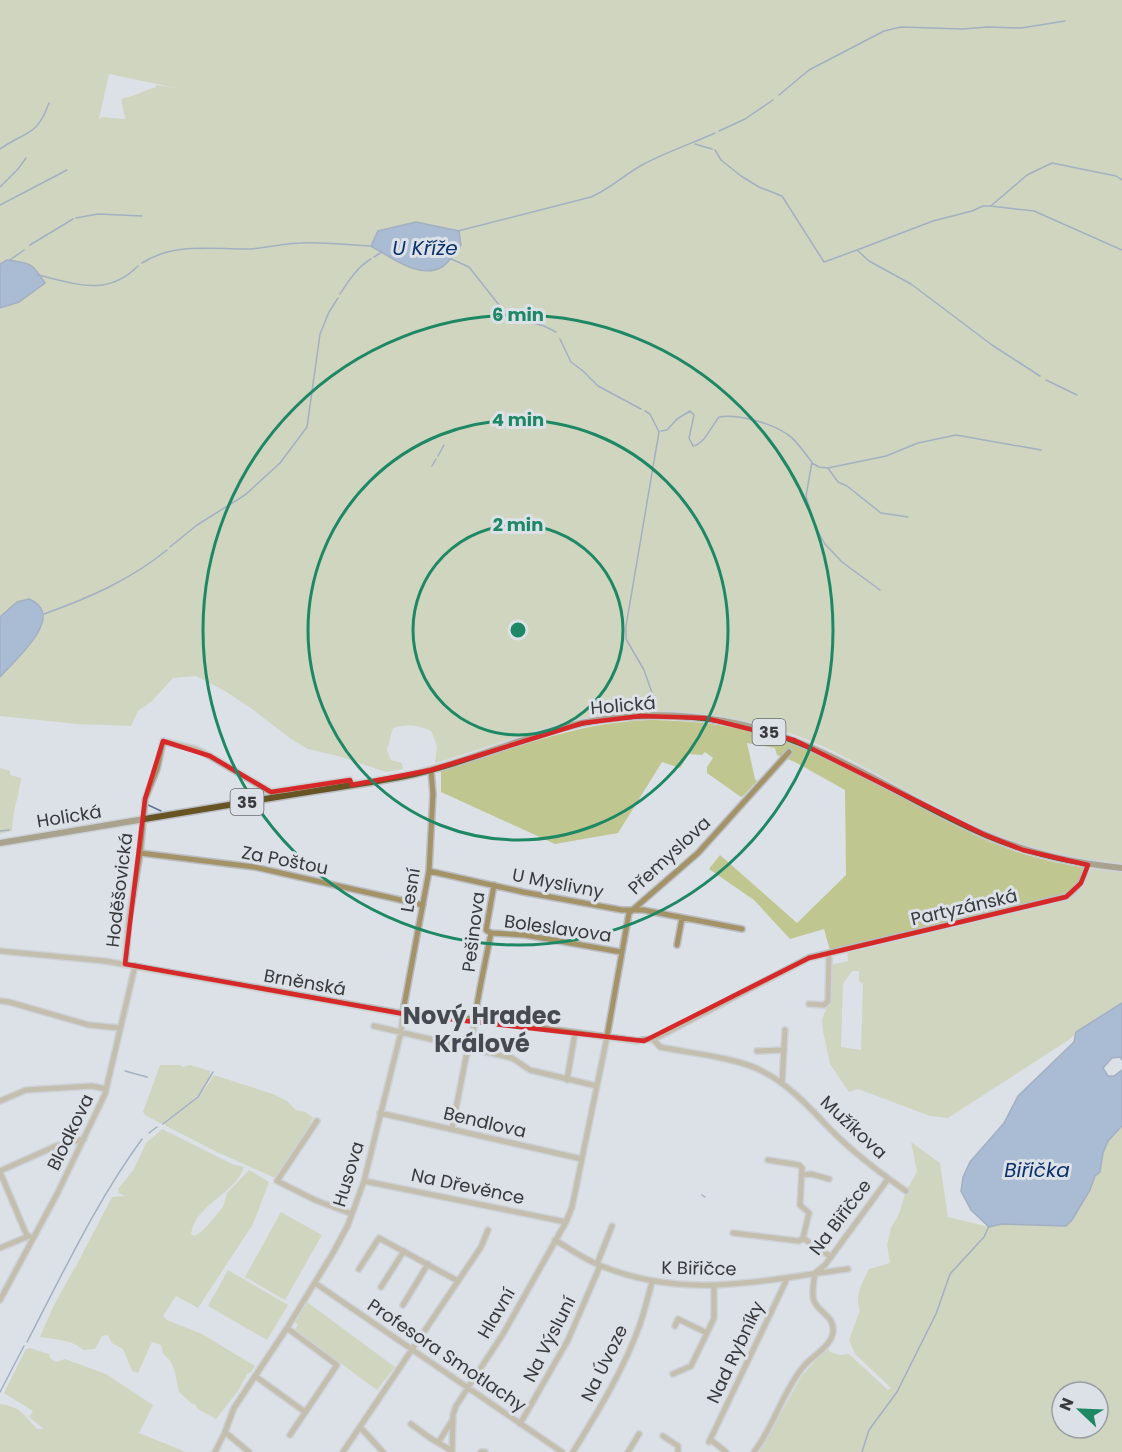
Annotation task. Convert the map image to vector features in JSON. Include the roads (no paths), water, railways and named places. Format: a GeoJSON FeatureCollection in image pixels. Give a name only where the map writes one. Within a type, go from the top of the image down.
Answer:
{"type":"FeatureCollection","features":[{"type":"Feature","properties":{"kind":"main road","name":"Holická"},"geometry":{"type":"LineString","coordinates":[[0,843],[431,770],[573,725],[641,716],[705,718],[750,726],[794,740],[845,762],[983,834],[1023,850],[1088,865]]}},
{"type":"Feature","properties":{"kind":"main road","name":"35"},"geometry":{"type":"LineString","coordinates":[[1088,865],[1122,868]]}},
{"type":"Feature","properties":{"kind":"street"},"geometry":{"type":"LineString","coordinates":[[142,820],[145,799],[163,741],[210,756],[271,792],[350,780],[352,785]]}},
{"type":"Feature","properties":{"kind":"street","name":"Přemyslova"},"geometry":{"type":"LineString","coordinates":[[582,1159],[628,917],[633,909],[698,853],[789,752]]}},
{"type":"Feature","properties":{"kind":"street","name":"Lesní"},"geometry":{"type":"LineString","coordinates":[[404,1014],[429,871],[433,794],[431,770]]}},
{"type":"Feature","properties":{"kind":"street","name":"Hoděšovická"},"geometry":{"type":"LineString","coordinates":[[125,964],[129,919],[140,853],[142,820]]}},
{"type":"Feature","properties":{"kind":"street","name":"Za Poštou"},"geometry":{"type":"LineString","coordinates":[[140,853],[254,867],[423,905]]}},
{"type":"Feature","properties":{"kind":"street","name":"Partyzánská"},"geometry":{"type":"LineString","coordinates":[[606,1037],[637,1041],[653,1039],[809,958],[1061,899],[1077,888],[1088,865]]}},
{"type":"Feature","properties":{"kind":"street","name":"U Myslivny"},"geometry":{"type":"LineString","coordinates":[[429,871],[611,908],[633,909],[742,929]]}},
{"type":"Feature","properties":{"kind":"street","name":"Pešinova"},"geometry":{"type":"LineString","coordinates":[[452,1130],[466,1057],[471,1048],[475,1029],[491,933],[486,930],[494,885]]}},
{"type":"Feature","properties":{"kind":"street"},"geometry":{"type":"LineString","coordinates":[[677,945],[682,918]]}},
{"type":"Feature","properties":{"kind":"street","name":"Boleslavova"},"geometry":{"type":"LineString","coordinates":[[491,933],[525,935],[621,952]]}},
{"type":"Feature","properties":{"kind":"street","name":"Brněnská"},"geometry":{"type":"LineString","coordinates":[[0,951],[125,964],[404,1014],[475,1019],[606,1037]]}},
{"type":"Feature","properties":{"kind":"street"},"geometry":{"type":"LineString","coordinates":[[809,1004],[824,1005],[828,1001],[829,954]]}},
{"type":"Feature","properties":{"kind":"street","name":"Blodkova"},"geometry":{"type":"LineString","coordinates":[[0,1300],[84,1139],[106,1089],[135,966]]}},
{"type":"Feature","properties":{"kind":"street"},"geometry":{"type":"LineString","coordinates":[[0,1001],[89,1025],[120,1028]]}},
{"type":"Feature","properties":{"kind":"street","name":"Husova"},"geometry":{"type":"LineString","coordinates":[[215,1452],[234,1408],[287,1329],[333,1254],[352,1214],[364,1180],[404,1014]]}},
{"type":"Feature","properties":{"kind":"street"},"geometry":{"type":"LineString","coordinates":[[374,1026],[518,1060],[530,1070],[597,1086]]}},
{"type":"Feature","properties":{"kind":"street"},"geometry":{"type":"LineString","coordinates":[[782,1083],[785,1030]]}},
{"type":"Feature","properties":{"kind":"street"},"geometry":{"type":"LineString","coordinates":[[567,1080],[575,1033]]}},
{"type":"Feature","properties":{"kind":"street","name":"Mužíkova"},"geometry":{"type":"LineString","coordinates":[[653,1039],[660,1047],[751,1066],[782,1083],[806,1103],[850,1148],[906,1191]]}},
{"type":"Feature","properties":{"kind":"street"},"geometry":{"type":"LineString","coordinates":[[757,1050],[784,1050]]}},
{"type":"Feature","properties":{"kind":"street"},"geometry":{"type":"LineString","coordinates":[[0,1101],[26,1090],[92,1086],[106,1089]]}},
{"type":"Feature","properties":{"kind":"street","name":"Bendlova"},"geometry":{"type":"LineString","coordinates":[[381,1113],[582,1159]]}},
{"type":"Feature","properties":{"kind":"street"},"geometry":{"type":"LineString","coordinates":[[316,1121],[277,1181],[315,1200],[352,1214]]}},
{"type":"Feature","properties":{"kind":"street"},"geometry":{"type":"LineString","coordinates":[[27,1236],[0,1171],[56,1146],[84,1139]]}},
{"type":"Feature","properties":{"kind":"street","name":"Hlavní"},"geometry":{"type":"LineString","coordinates":[[411,1424],[452,1451],[453,1419],[456,1406],[497,1344],[566,1222],[572,1207],[582,1159]]}},
{"type":"Feature","properties":{"kind":"street"},"geometry":{"type":"LineString","coordinates":[[768,1160],[799,1165],[803,1175],[800,1204],[808,1213],[803,1238],[831,1257]]}},
{"type":"Feature","properties":{"kind":"street"},"geometry":{"type":"LineString","coordinates":[[803,1175],[811,1174],[830,1179]]}},
{"type":"Feature","properties":{"kind":"street","name":"Na Biřičce"},"geometry":{"type":"LineString","coordinates":[[815,1273],[831,1257],[888,1179]]}},
{"type":"Feature","properties":{"kind":"street","name":"Na Dřevěnce"},"geometry":{"type":"LineString","coordinates":[[364,1180],[566,1222]]}},
{"type":"Feature","properties":{"kind":"street","name":"Na Výsluní"},"geometry":{"type":"LineString","coordinates":[[520,1424],[568,1340],[612,1226]]}},
{"type":"Feature","properties":{"kind":"street"},"geometry":{"type":"LineString","coordinates":[[343,1452],[481,1247],[488,1230]]}},
{"type":"Feature","properties":{"kind":"street"},"geometry":{"type":"LineString","coordinates":[[0,1248],[36,1232]]}},
{"type":"Feature","properties":{"kind":"street","name":"K Biřičce"},"geometry":{"type":"LineString","coordinates":[[733,1233],[799,1241],[803,1238]]}},
{"type":"Feature","properties":{"kind":"street"},"geometry":{"type":"LineString","coordinates":[[359,1269],[379,1238],[458,1281]]}},
{"type":"Feature","properties":{"kind":"street","name":"K Biřičce"},"geometry":{"type":"LineString","coordinates":[[555,1240],[598,1265],[652,1282],[714,1287],[848,1269]]}},
{"type":"Feature","properties":{"kind":"street"},"geometry":{"type":"LineString","coordinates":[[381,1287],[404,1251]]}},
{"type":"Feature","properties":{"kind":"street"},"geometry":{"type":"LineString","coordinates":[[403,1305],[428,1264]]}},
{"type":"Feature","properties":{"kind":"street"},"geometry":{"type":"LineString","coordinates":[[753,1452],[791,1384],[805,1364],[831,1338],[833,1329],[830,1318],[814,1301],[815,1273]]}},
{"type":"Feature","properties":{"kind":"street","name":"Nad Rybníky"},"geometry":{"type":"LineString","coordinates":[[726,1452],[710,1441],[787,1279]]}},
{"type":"Feature","properties":{"kind":"street","name":"Na Úvoze"},"geometry":{"type":"LineString","coordinates":[[573,1452],[621,1367],[638,1329],[652,1282]]}},
{"type":"Feature","properties":{"kind":"street","name":"Profesora Smotlachy"},"geometry":{"type":"LineString","coordinates":[[315,1283],[562,1452]]}},
{"type":"Feature","properties":{"kind":"street"},"geometry":{"type":"LineString","coordinates":[[673,1374],[691,1366],[707,1333],[714,1318],[714,1287]]}},
{"type":"Feature","properties":{"kind":"street"},"geometry":{"type":"LineString","coordinates":[[675,1326],[678,1319],[707,1333]]}},
{"type":"Feature","properties":{"kind":"street"},"geometry":{"type":"LineString","coordinates":[[287,1329],[337,1365],[290,1435]]}},
{"type":"Feature","properties":{"kind":"street"},"geometry":{"type":"LineString","coordinates":[[255,1376],[305,1412]]}},
{"type":"Feature","properties":{"kind":"street","name":"Hlavní"},"geometry":{"type":"LineString","coordinates":[[438,1443],[453,1419]]}},
{"type":"Feature","properties":{"kind":"street"},"geometry":{"type":"LineString","coordinates":[[360,1427],[383,1452]]}},
{"type":"Feature","properties":{"kind":"street"},"geometry":{"type":"LineString","coordinates":[[225,1432],[249,1452]]}},
{"type":"Feature","properties":{"kind":"street"},"geometry":{"type":"LineString","coordinates":[[628,1452],[639,1434]]}},
{"type":"Feature","properties":{"kind":"street"},"geometry":{"type":"LineString","coordinates":[[663,1436],[678,1446],[678,1452]]}},
{"type":"Feature","properties":{"kind":"water","name":"U Kříže"},"geometry":{"type":"Polygon","coordinates":[[[416,222],[459,231],[461,245],[442,267],[424,271],[415,269],[405,266],[371,246],[378,231],[416,222]]]}},
{"type":"Feature","properties":{"kind":"water"},"geometry":{"type":"Polygon","coordinates":[[[7,260],[30,265],[45,283],[19,302],[0,308],[0,264],[7,260]]]}},
{"type":"Feature","properties":{"kind":"water"},"geometry":{"type":"Polygon","coordinates":[[[29,599],[40,606],[43,616],[41,626],[35,638],[0,677],[0,617],[17,602],[29,599]]]}},
{"type":"Feature","properties":{"kind":"water","name":"Biřička"},"geometry":{"type":"Polygon","coordinates":[[[1122,1003],[1122,1060],[1120,1057],[1112,1058],[1103,1068],[1108,1076],[1114,1076],[1122,1070],[1122,1126],[1108,1141],[1103,1153],[1100,1172],[1095,1176],[1090,1190],[1066,1226],[1002,1224],[989,1227],[971,1210],[961,1191],[963,1177],[970,1162],[1004,1123],[1018,1096],[1074,1042],[1076,1032],[1122,1003]]]}},
{"type":"Feature","properties":{"kind":"waterway"},"geometry":{"type":"LineString","coordinates":[[779,95],[809,70],[884,31],[901,27],[1021,28],[1065,21]]}},
{"type":"Feature","properties":{"kind":"waterway"},"geometry":{"type":"LineString","coordinates":[[719,131],[745,119],[773,100]]}},
{"type":"Feature","properties":{"kind":"waterway"},"geometry":{"type":"LineString","coordinates":[[0,149],[35,128],[49,103]]}},
{"type":"Feature","properties":{"kind":"waterway"},"geometry":{"type":"LineString","coordinates":[[458,231],[591,197],[642,165],[715,133]]}},
{"type":"Feature","properties":{"kind":"waterway"},"geometry":{"type":"LineString","coordinates":[[695,144],[712,149]]}},
{"type":"Feature","properties":{"kind":"waterway"},"geometry":{"type":"LineString","coordinates":[[715,150],[721,160],[741,176],[759,187],[782,196],[824,262],[857,250],[869,261],[911,284],[992,345],[1040,376]]}},
{"type":"Feature","properties":{"kind":"waterway"},"geometry":{"type":"LineString","coordinates":[[0,187],[26,158]]}},
{"type":"Feature","properties":{"kind":"waterway"},"geometry":{"type":"LineString","coordinates":[[992,205],[1027,175],[1052,163],[1116,176],[1122,180]]}},
{"type":"Feature","properties":{"kind":"waterway"},"geometry":{"type":"LineString","coordinates":[[0,205],[67,170]]}},
{"type":"Feature","properties":{"kind":"waterway"},"geometry":{"type":"LineString","coordinates":[[857,250],[933,221],[983,206],[1034,211],[1122,250]]}},
{"type":"Feature","properties":{"kind":"waterway"},"geometry":{"type":"LineString","coordinates":[[76,218],[98,214],[142,216]]}},
{"type":"Feature","properties":{"kind":"waterway"},"geometry":{"type":"LineString","coordinates":[[30,245],[73,219]]}},
{"type":"Feature","properties":{"kind":"waterway"},"geometry":{"type":"LineString","coordinates":[[142,263],[166,252],[192,249],[253,249],[310,243],[371,246]]}},
{"type":"Feature","properties":{"kind":"waterway"},"geometry":{"type":"LineString","coordinates":[[10,260],[24,250]]}},
{"type":"Feature","properties":{"kind":"waterway"},"geometry":{"type":"LineString","coordinates":[[374,257],[382,252]]}},
{"type":"Feature","properties":{"kind":"waterway"},"geometry":{"type":"LineString","coordinates":[[449,258],[469,267],[503,310],[518,319],[556,332]]}},
{"type":"Feature","properties":{"kind":"waterway"},"geometry":{"type":"LineString","coordinates":[[340,294],[357,270],[371,259]]}},
{"type":"Feature","properties":{"kind":"waterway"},"geometry":{"type":"LineString","coordinates":[[38,275],[78,284],[103,285],[115,282],[138,266]]}},
{"type":"Feature","properties":{"kind":"waterway"},"geometry":{"type":"LineString","coordinates":[[170,547],[197,525],[245,495],[280,463],[307,427],[320,334],[338,298]]}},
{"type":"Feature","properties":{"kind":"waterway"},"geometry":{"type":"LineString","coordinates":[[560,339],[571,362],[598,386],[641,409]]}},
{"type":"Feature","properties":{"kind":"waterway"},"geometry":{"type":"LineString","coordinates":[[1046,380],[1077,395]]}},
{"type":"Feature","properties":{"kind":"waterway"},"geometry":{"type":"LineString","coordinates":[[645,411],[650,414],[659,432]]}},
{"type":"Feature","properties":{"kind":"waterway"},"geometry":{"type":"LineString","coordinates":[[661,431],[667,430],[677,419],[690,411],[694,415],[689,438],[693,446],[704,439],[719,417],[727,416],[754,420],[772,426],[791,437],[812,462],[806,496],[815,526],[825,544],[842,562],[880,590]]}},
{"type":"Feature","properties":{"kind":"waterway"},"geometry":{"type":"LineString","coordinates":[[657,707],[644,670],[626,639],[626,626],[659,432]]}},
{"type":"Feature","properties":{"kind":"waterway"},"geometry":{"type":"LineString","coordinates":[[812,463],[828,468],[886,456],[918,443],[956,435],[1041,450]]}},
{"type":"Feature","properties":{"kind":"waterway"},"geometry":{"type":"LineString","coordinates":[[438,456],[444,445]]}},
{"type":"Feature","properties":{"kind":"waterway"},"geometry":{"type":"LineString","coordinates":[[432,466],[436,459]]}},
{"type":"Feature","properties":{"kind":"waterway"},"geometry":{"type":"LineString","coordinates":[[828,468],[838,482],[847,486],[881,513],[908,517]]}},
{"type":"Feature","properties":{"kind":"waterway"},"geometry":{"type":"LineString","coordinates":[[44,614],[109,587],[167,550]]}},
{"type":"Feature","properties":{"kind":"waterway"},"geometry":{"type":"LineString","coordinates":[[146,804],[161,811]]}},
{"type":"Feature","properties":{"kind":"waterway"},"geometry":{"type":"LineString","coordinates":[[0,831],[9,830]]}},
{"type":"Feature","properties":{"kind":"waterway"},"geometry":{"type":"LineString","coordinates":[[125,1071],[147,1077]]}},
{"type":"Feature","properties":{"kind":"waterway"},"geometry":{"type":"LineString","coordinates":[[163,1124],[198,1097],[213,1072]]}},
{"type":"Feature","properties":{"kind":"waterway"},"geometry":{"type":"LineString","coordinates":[[149,1133],[157,1127]]}},
{"type":"Feature","properties":{"kind":"waterway"},"geometry":{"type":"LineString","coordinates":[[27,1342],[95,1213],[142,1139]]}},
{"type":"Feature","properties":{"kind":"waterway","name":"Biřička"},"geometry":{"type":"LineString","coordinates":[[862,1452],[869,1430],[897,1392],[936,1314],[950,1274],[984,1237],[989,1226]]}},
{"type":"Feature","properties":{"kind":"waterway"},"geometry":{"type":"LineString","coordinates":[[0,1392],[24,1346]]}},
{"type":"Feature","properties":{"kind":"district","name":"Nový Hradec Králové"},"geometry":{"type":"Point","coordinates":[482,1029]}}]}
